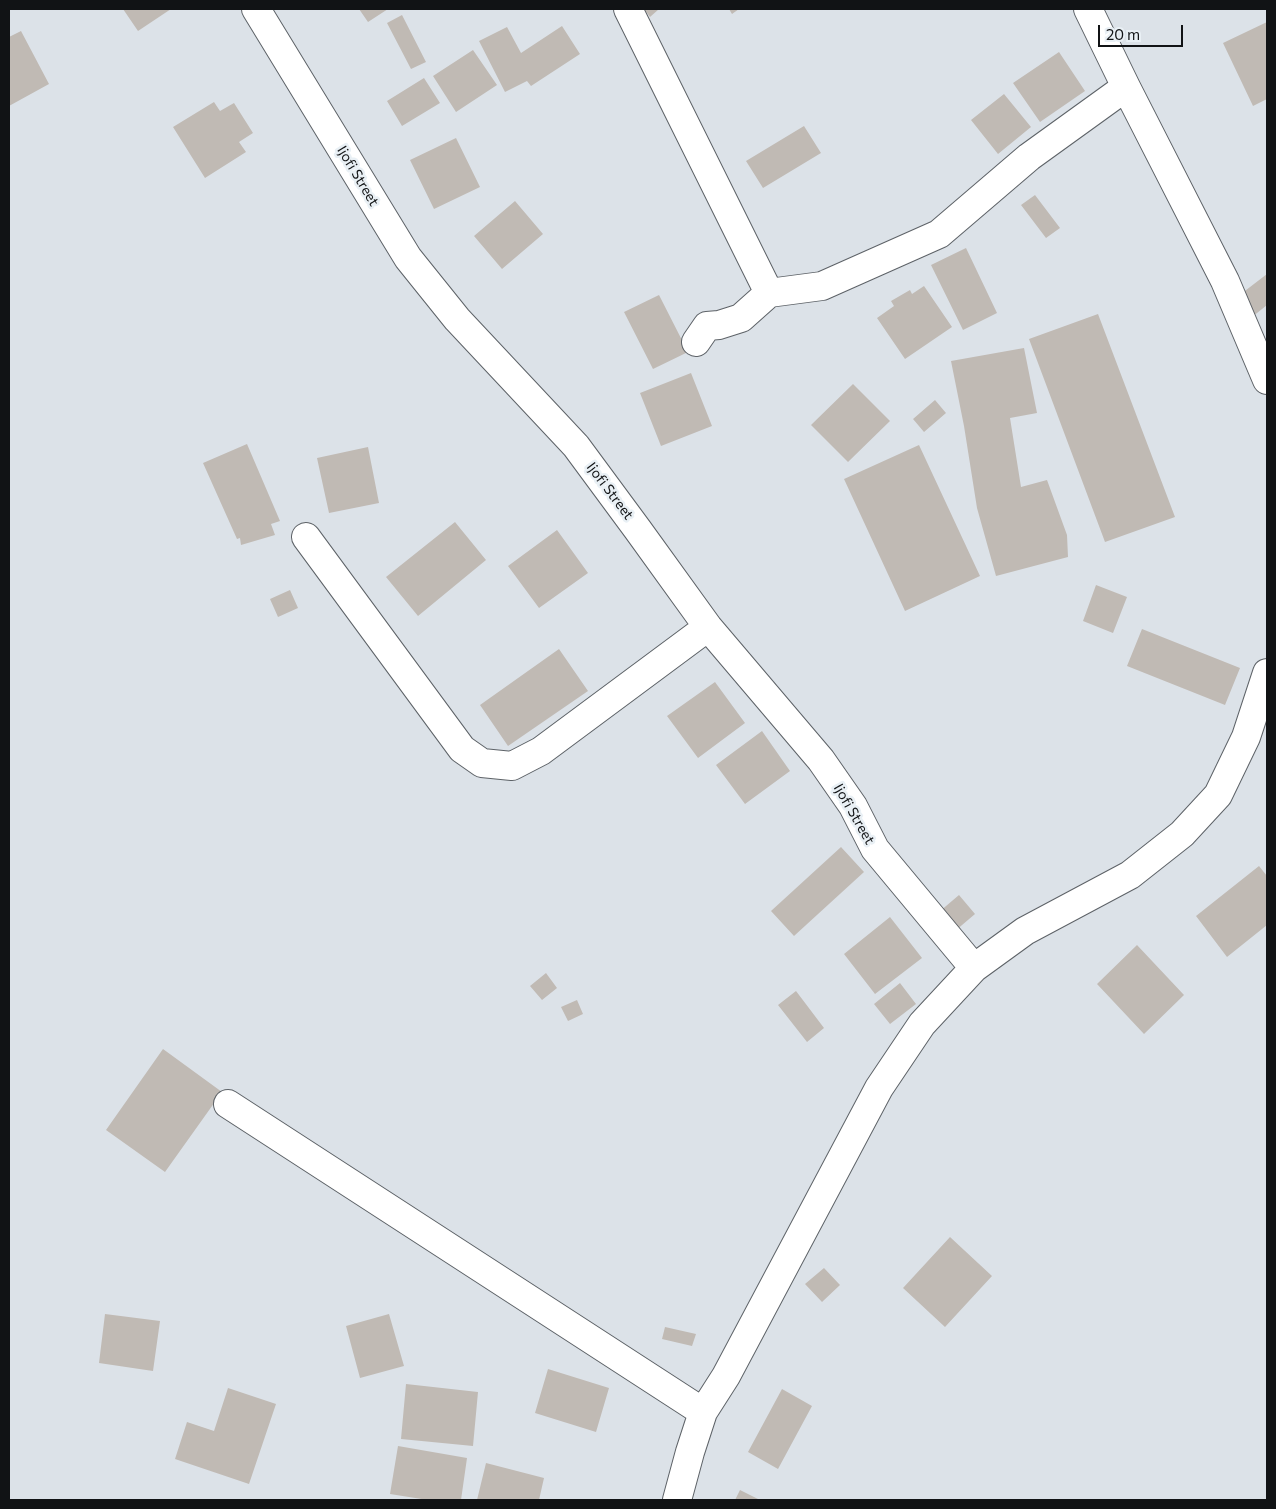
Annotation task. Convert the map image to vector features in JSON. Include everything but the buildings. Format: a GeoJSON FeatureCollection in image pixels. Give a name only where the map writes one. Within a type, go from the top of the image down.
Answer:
{"type":"FeatureCollection","features":[{"type":"Feature","properties":{"kind":"street","name":"Ijofi Street"},"geometry":{"type":"LineString","coordinates":[[256,9],[408,258],[457,319],[576,446],[708,627],[821,760],[853,806],[875,849],[974,968]]}},
{"type":"Feature","properties":{"kind":"street"},"geometry":{"type":"LineString","coordinates":[[628,9],[769,293]]}},
{"type":"Feature","properties":{"kind":"street"},"geometry":{"type":"LineString","coordinates":[[1088,9],[1126,88],[1225,281],[1267,380]]}},
{"type":"Feature","properties":{"kind":"street"},"geometry":{"type":"LineString","coordinates":[[696,342],[707,326],[719,325],[741,318],[769,293],[822,286],[940,234],[1029,157],[1126,88]]}},
{"type":"Feature","properties":{"kind":"street"},"geometry":{"type":"LineString","coordinates":[[306,537],[462,749],[482,763],[512,766],[541,751],[708,627]]}},
{"type":"Feature","properties":{"kind":"street"},"geometry":{"type":"LineString","coordinates":[[677,1500],[703,1412],[726,1376],[879,1088],[922,1024],[974,968],[1026,932],[1130,874],[1182,834],[1218,795],[1246,737],[1267,673]]}},
{"type":"Feature","properties":{"kind":"street"},"geometry":{"type":"LineString","coordinates":[[1182,834],[1199,828],[1233,803],[1259,748],[1267,702]]}},
{"type":"Feature","properties":{"kind":"street"},"geometry":{"type":"LineString","coordinates":[[228,1104],[703,1412]]}}]}
